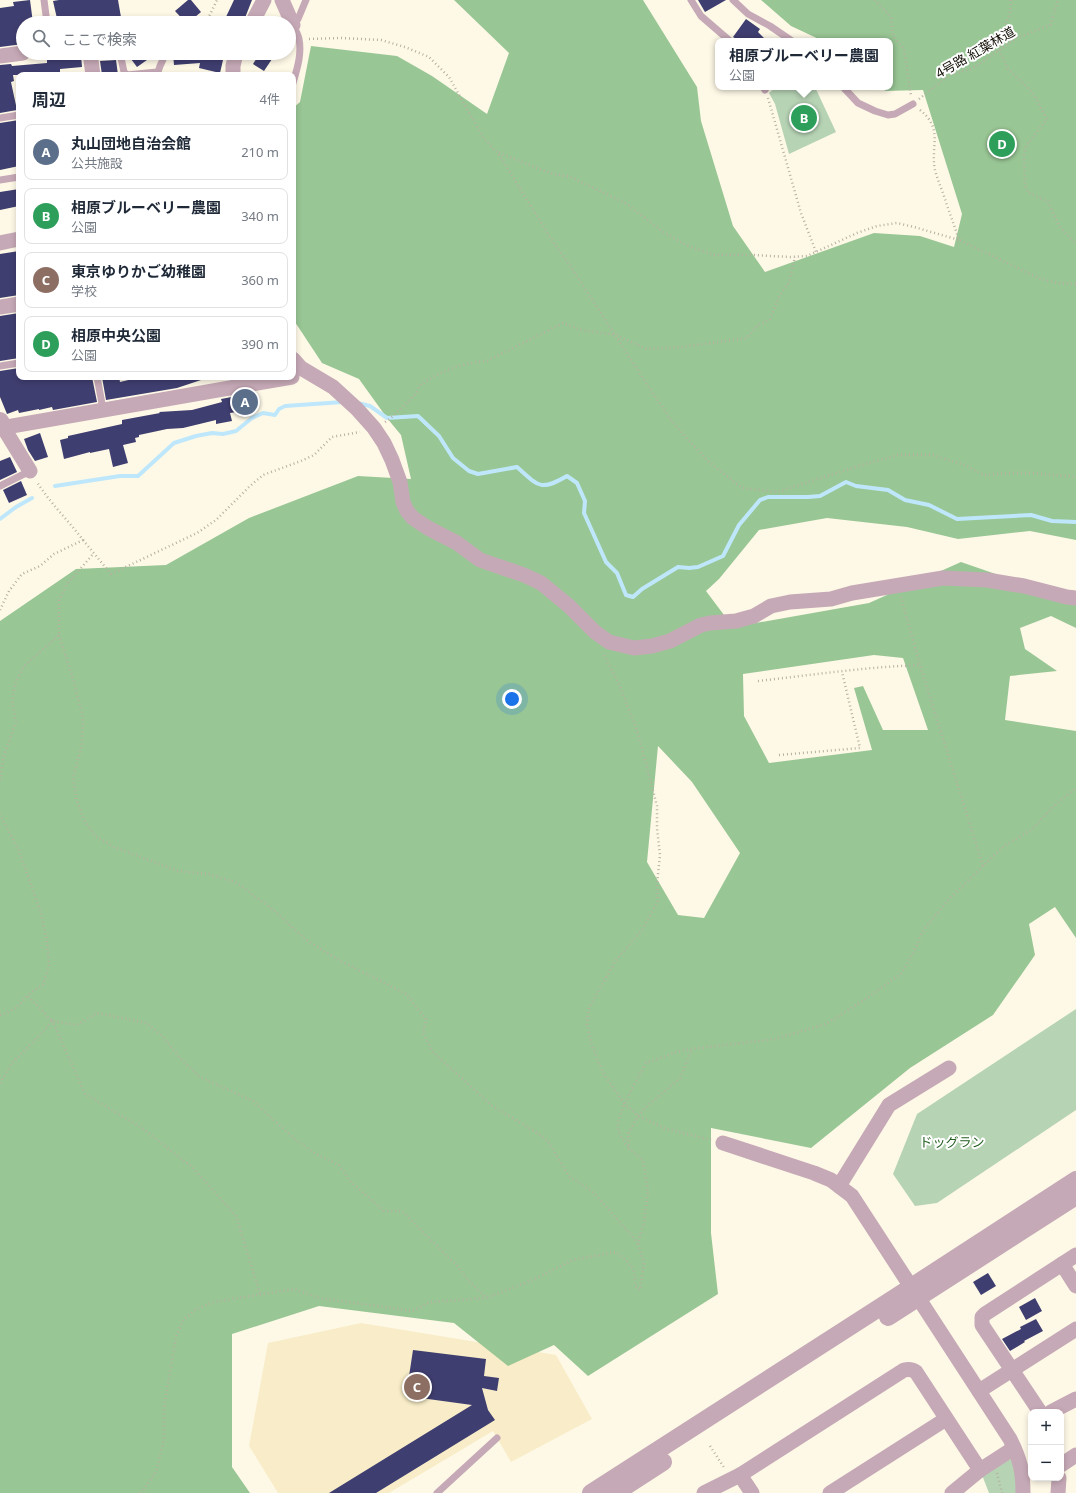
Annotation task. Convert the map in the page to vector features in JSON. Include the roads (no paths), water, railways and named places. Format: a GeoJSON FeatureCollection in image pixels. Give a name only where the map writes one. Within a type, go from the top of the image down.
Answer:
{"type":"FeatureCollection","features":[{"type":"Feature","properties":{"kind":"street"},"geometry":{"type":"LineString","coordinates":[[256,16],[264,0]]}},
{"type":"Feature","properties":{"kind":"street"},"geometry":{"type":"LineString","coordinates":[[282,0],[289,16]]}},
{"type":"Feature","properties":{"kind":"street"},"geometry":{"type":"LineString","coordinates":[[0,56],[16,54]]}},
{"type":"Feature","properties":{"kind":"street"},"geometry":{"type":"LineString","coordinates":[[91,60],[93,72]]}},
{"type":"Feature","properties":{"kind":"street"},"geometry":{"type":"LineString","coordinates":[[233,72],[234,60]]}},
{"type":"Feature","properties":{"kind":"street"},"geometry":{"type":"LineString","coordinates":[[0,243],[16,240]]}},
{"type":"Feature","properties":{"kind":"street"},"geometry":{"type":"LineString","coordinates":[[0,307],[16,304]]}},
{"type":"Feature","properties":{"kind":"street"},"geometry":{"type":"LineString","coordinates":[[296,370],[333,387],[357,409],[374,428],[384,442],[392,460],[400,482],[403,502],[407,511],[413,518],[428,528],[457,543],[480,560],[524,575],[541,583],[569,606],[595,632],[609,642],[621,646],[634,648],[652,646],[670,641],[701,625],[754,616],[771,606],[790,602],[831,599],[852,593],[943,578],[987,580],[1024,586],[1076,598]]}},
{"type":"Feature","properties":{"kind":"street"},"geometry":{"type":"LineString","coordinates":[[30,471],[1,425],[103,410],[247,380]]}},
{"type":"Feature","properties":{"kind":"street"},"geometry":{"type":"LineString","coordinates":[[839,1186],[889,1105],[949,1068]]}},
{"type":"Feature","properties":{"kind":"street"},"geometry":{"type":"LineString","coordinates":[[723,1143],[814,1173],[831,1180],[852,1196],[916,1292],[1014,1448],[1023,1472],[1023,1493]]}},
{"type":"Feature","properties":{"kind":"street"},"geometry":{"type":"LineString","coordinates":[[614,1493],[916,1292],[1076,1180]]}},
{"type":"Feature","properties":{"kind":"street"},"geometry":{"type":"LineString","coordinates":[[591,1493],[916,1292],[1076,1196]]}},
{"type":"Feature","properties":{"kind":"street"},"geometry":{"type":"LineString","coordinates":[[1038,1409],[982,1325],[982,1317],[1076,1255]]}},
{"type":"Feature","properties":{"kind":"street"},"geometry":{"type":"LineString","coordinates":[[1062,1264],[1076,1286]]}},
{"type":"Feature","properties":{"kind":"street"},"geometry":{"type":"LineString","coordinates":[[979,1391],[1076,1329]]}},
{"type":"Feature","properties":{"kind":"street"},"geometry":{"type":"LineString","coordinates":[[704,1493],[736,1477],[904,1370],[913,1370],[916,1372],[946,1418],[986,1466]]}},
{"type":"Feature","properties":{"kind":"street"},"geometry":{"type":"LineString","coordinates":[[1057,1409],[1076,1399]]}},
{"type":"Feature","properties":{"kind":"street"},"geometry":{"type":"LineString","coordinates":[[830,1493],[946,1418]]}},
{"type":"Feature","properties":{"kind":"street"},"geometry":{"type":"LineString","coordinates":[[952,1493],[986,1466],[1014,1448]]}},
{"type":"Feature","properties":{"kind":"street"},"geometry":{"type":"LineString","coordinates":[[1064,1463],[1076,1456]]}},
{"type":"Feature","properties":{"kind":"street"},"geometry":{"type":"LineString","coordinates":[[736,1477],[752,1493]]}},
{"type":"Feature","properties":{"kind":"street"},"geometry":{"type":"LineString","coordinates":[[1058,1493],[1059,1481]]}},
{"type":"Feature","properties":{"kind":"lane"},"geometry":{"type":"LineString","coordinates":[[44,0],[46,16]]}},
{"type":"Feature","properties":{"kind":"lane"},"geometry":{"type":"LineString","coordinates":[[296,21],[306,0]]}},
{"type":"Feature","properties":{"kind":"lane"},"geometry":{"type":"LineString","coordinates":[[691,0],[701,16],[727,38]]}},
{"type":"Feature","properties":{"kind":"lane"},"geometry":{"type":"LineString","coordinates":[[733,0],[748,14],[788,38]]}},
{"type":"Feature","properties":{"kind":"lane"},"geometry":{"type":"LineString","coordinates":[[296,32],[299,39],[298,63],[296,72]]}},
{"type":"Feature","properties":{"kind":"lane"},"geometry":{"type":"LineString","coordinates":[[121,60],[124,72]]}},
{"type":"Feature","properties":{"kind":"lane"},"geometry":{"type":"LineString","coordinates":[[158,72],[163,60]]}},
{"type":"Feature","properties":{"kind":"lane"},"geometry":{"type":"LineString","coordinates":[[846,90],[858,103],[875,112],[888,115],[895,114],[913,104]]}},
{"type":"Feature","properties":{"kind":"lane"},"geometry":{"type":"LineString","coordinates":[[0,118],[16,115]]}},
{"type":"Feature","properties":{"kind":"lane"},"geometry":{"type":"LineString","coordinates":[[0,180],[16,177]]}},
{"type":"Feature","properties":{"kind":"lane"},"geometry":{"type":"LineString","coordinates":[[0,366],[16,363]]}},
{"type":"Feature","properties":{"kind":"lane"},"geometry":{"type":"LineString","coordinates":[[98,380],[103,410]]}},
{"type":"Feature","properties":{"kind":"lane"},"geometry":{"type":"LineString","coordinates":[[0,486],[30,471]]}},
{"type":"Feature","properties":{"kind":"lane"},"geometry":{"type":"LineString","coordinates":[[437,1493],[497,1438]]}},
{"type":"Feature","properties":{"kind":"waterway"},"geometry":{"type":"LineString","coordinates":[[55,486],[120,476],[138,476],[174,443],[196,436],[212,433],[223,434],[236,431],[252,418],[263,413],[275,415],[279,409],[285,406],[343,402]]}},
{"type":"Feature","properties":{"kind":"waterway"},"geometry":{"type":"LineString","coordinates":[[358,403],[370,406],[387,418],[418,416],[439,436],[453,458],[469,471],[478,474],[517,467],[530,479],[540,485],[551,484],[567,476],[577,483],[585,501],[584,513],[606,562],[617,573],[626,595],[633,597],[642,589],[678,567],[698,567],[723,556],[739,525],[760,500],[768,497],[820,496],[846,482],[856,486],[888,490],[905,500],[929,505],[957,519],[1031,515],[1052,521],[1076,522]]}},
{"type":"Feature","properties":{"kind":"waterway"},"geometry":{"type":"LineString","coordinates":[[0,519],[16,507],[32,498]]}},
{"type":"Feature","properties":{"kind":"place","name":"相原ブルーベリー農園"},"geometry":{"type":"Point","coordinates":[804,118]}},
{"type":"Feature","properties":{"kind":"place","name":"相原中央公園"},"geometry":{"type":"Point","coordinates":[1002,144]}},
{"type":"Feature","properties":{"kind":"place","name":"丸山団地自治会館"},"geometry":{"type":"Point","coordinates":[245,402]}},
{"type":"Feature","properties":{"kind":"place","name":"東京ゆりかご幼稚園"},"geometry":{"type":"Point","coordinates":[417,1387]}},
{"type":"Feature","properties":{"kind":"park label","name":"ドッグラン"},"geometry":{"type":"Point","coordinates":[952,1142]}}]}
